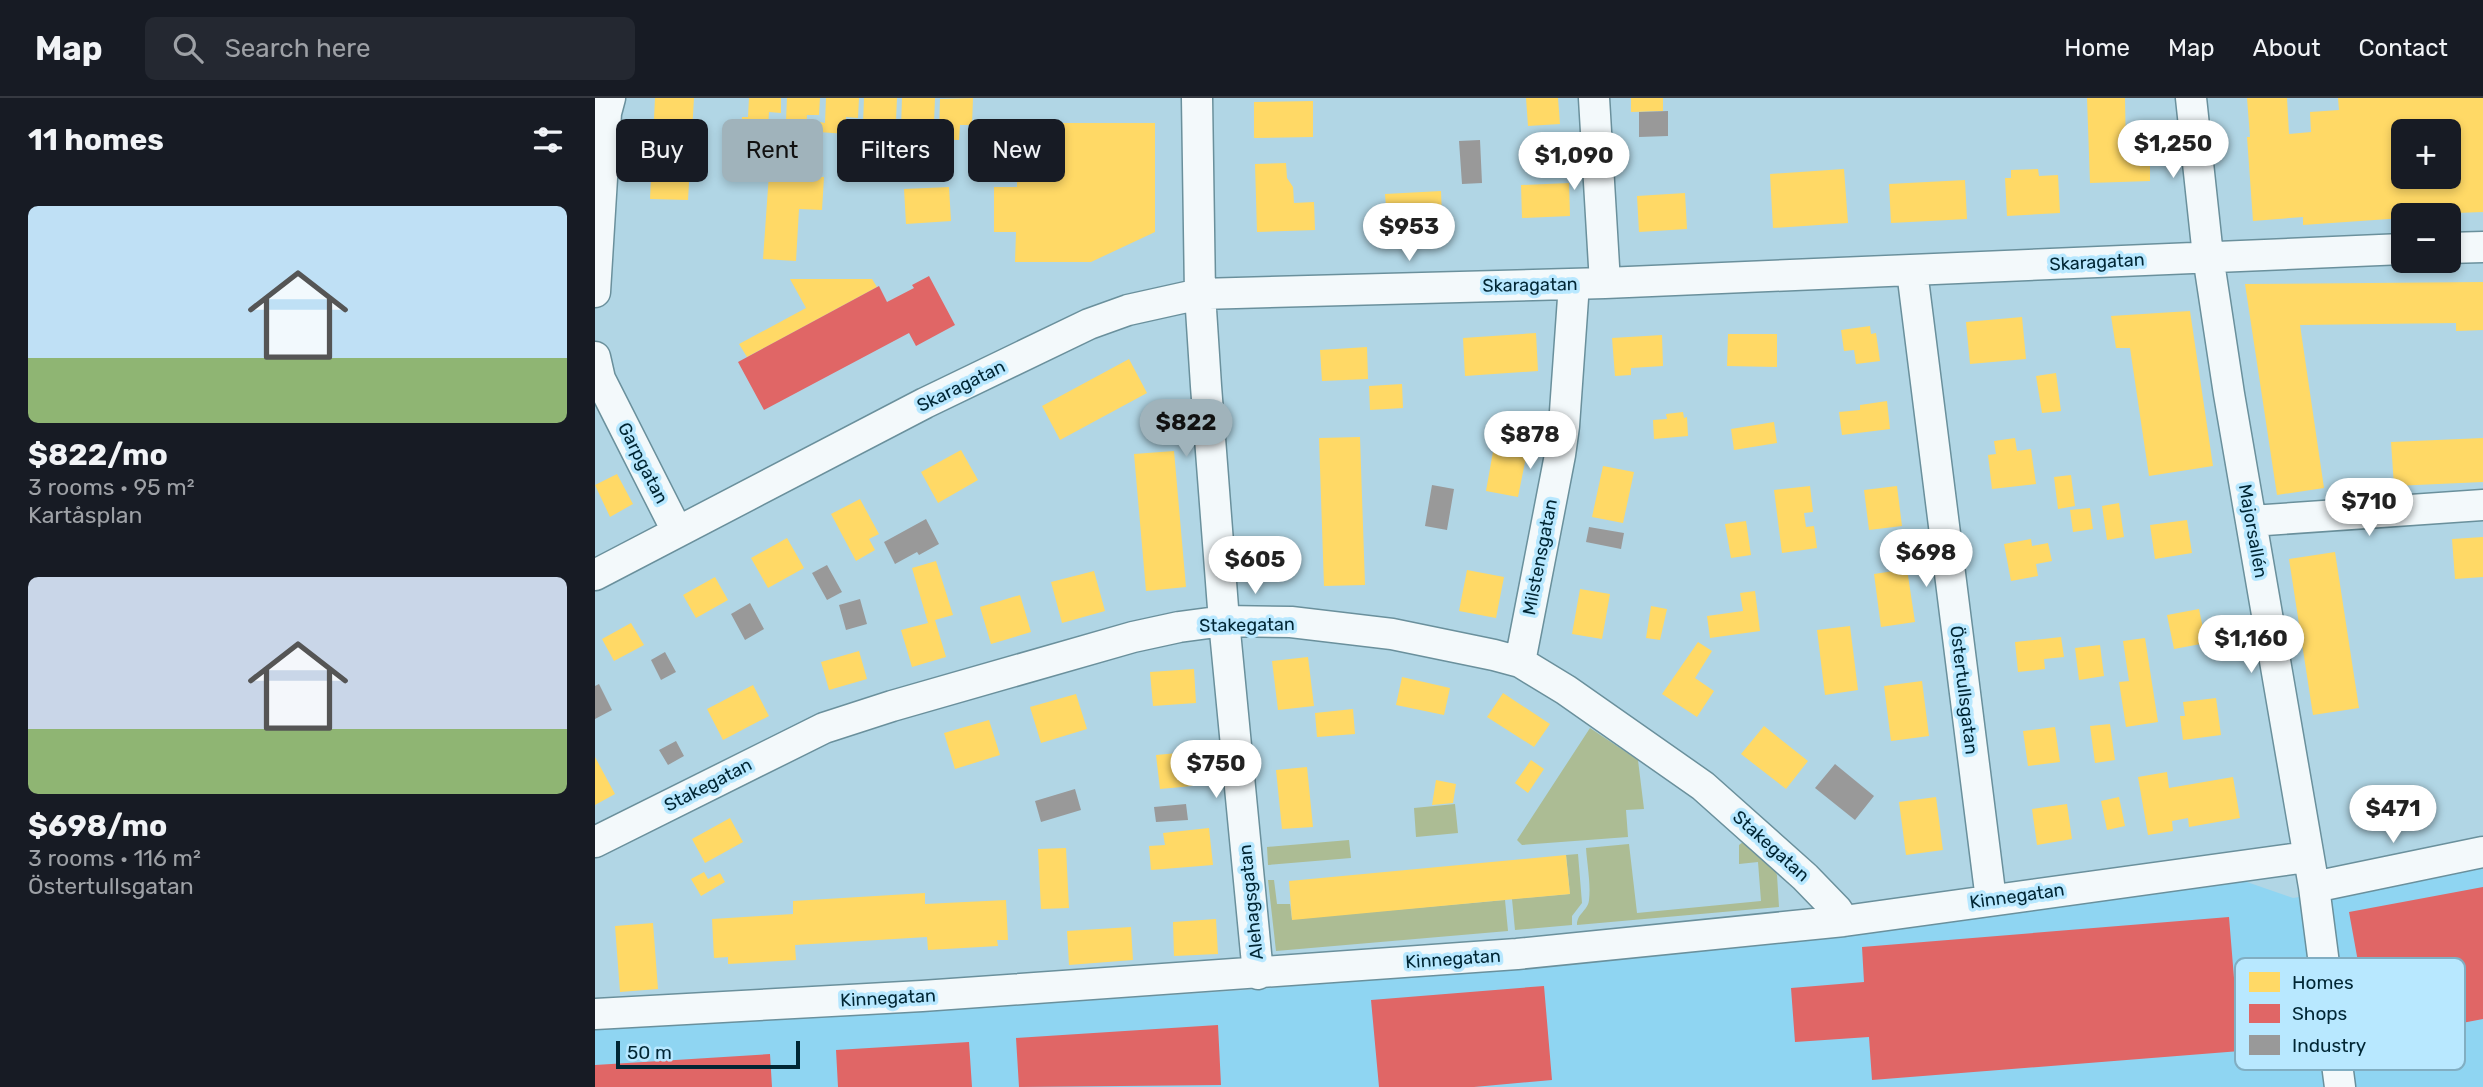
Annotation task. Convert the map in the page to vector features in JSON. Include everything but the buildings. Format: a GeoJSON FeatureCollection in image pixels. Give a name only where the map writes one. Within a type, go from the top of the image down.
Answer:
{"type":"FeatureCollection","features":[{"type":"Feature","properties":{"kind":"street"},"geometry":{"type":"LineString","coordinates":[[595,292],[606,113],[610,98]]}},
{"type":"Feature","properties":{"kind":"street","name":"Alehagsgatan"},"geometry":{"type":"LineString","coordinates":[[1197,98],[1200,294],[1224,621],[1258,974]]}},
{"type":"Feature","properties":{"kind":"street"},"geometry":{"type":"LineString","coordinates":[[1594,98],[1605,284]]}},
{"type":"Feature","properties":{"kind":"street","name":"Majorsallén"},"geometry":{"type":"LineString","coordinates":[[2191,98],[2208,256],[2323,958]]}},
{"type":"Feature","properties":{"kind":"street"},"geometry":{"type":"LineString","coordinates":[[2461,248],[2483,247]]}},
{"type":"Feature","properties":{"kind":"street","name":"Skaragatan"},"geometry":{"type":"LineString","coordinates":[[595,575],[925,403],[1089,324],[1128,310],[1200,294],[1605,284],[2391,249]]}},
{"type":"Feature","properties":{"kind":"street","name":"Östertullsgatan"},"geometry":{"type":"LineString","coordinates":[[1912,271],[1991,900]]}},
{"type":"Feature","properties":{"kind":"street","name":"Milstensgatan"},"geometry":{"type":"LineString","coordinates":[[1520,662],[1563,435],[1574,284]]}},
{"type":"Feature","properties":{"kind":"street","name":"Garpgatan"},"geometry":{"type":"LineString","coordinates":[[595,357],[600,379],[677,531]]}},
{"type":"Feature","properties":{"kind":"street"},"geometry":{"type":"LineString","coordinates":[[2251,521],[2483,505]]}},
{"type":"Feature","properties":{"kind":"street","name":"Stakegatan"},"geometry":{"type":"LineString","coordinates":[[595,842],[824,728],[892,706],[1133,637],[1179,627],[1224,621],[1291,622],[1392,634],[1520,662],[1576,697],[1703,786],[1805,877],[1837,909],[1844,921]]}},
{"type":"Feature","properties":{"kind":"street"},"geometry":{"type":"LineString","coordinates":[[2313,887],[2483,852]]}},
{"type":"Feature","properties":{"kind":"street","name":"Kinnegatan"},"geometry":{"type":"LineString","coordinates":[[595,1014],[934,996],[1517,954],[1844,921],[2307,857]]}},
{"type":"Feature","properties":{"kind":"shaded area"},"geometry":{"type":"Polygon","coordinates":[[[2483,867],[2483,1087],[595,1087],[595,1028],[918,1012],[1259,989],[1515,967],[1993,913],[2244,881],[2293,898],[2483,867]]]}},
{"type":"Feature","properties":{"kind":"green space"},"geometry":{"type":"Polygon","coordinates":[[[1590,728],[1638,760],[1644,809],[1626,810],[1628,837],[1522,845],[1517,840],[1590,728]]]}},
{"type":"Feature","properties":{"kind":"green space"},"geometry":{"type":"Polygon","coordinates":[[[1455,804],[1458,833],[1416,837],[1414,808],[1455,804]]]}},
{"type":"Feature","properties":{"kind":"green space"},"geometry":{"type":"Polygon","coordinates":[[[1349,840],[1351,858],[1268,865],[1267,847],[1349,840]]]}},
{"type":"Feature","properties":{"kind":"green space"},"geometry":{"type":"Polygon","coordinates":[[[1743,842],[1774,869],[1777,875],[1779,907],[1577,925],[1589,900],[1586,848],[1629,844],[1637,913],[1761,901],[1758,862],[1739,864],[1739,845],[1743,842]]]}},
{"type":"Feature","properties":{"kind":"green space"},"geometry":{"type":"Polygon","coordinates":[[[1578,854],[1582,903],[1572,916],[1572,925],[1515,930],[1512,899],[1570,894],[1566,855],[1578,854]]]}},
{"type":"Feature","properties":{"kind":"green space"},"geometry":{"type":"Polygon","coordinates":[[[1268,880],[1274,880],[1277,904],[1290,904],[1292,919],[1505,900],[1508,931],[1276,951],[1268,880]]]}}]}
